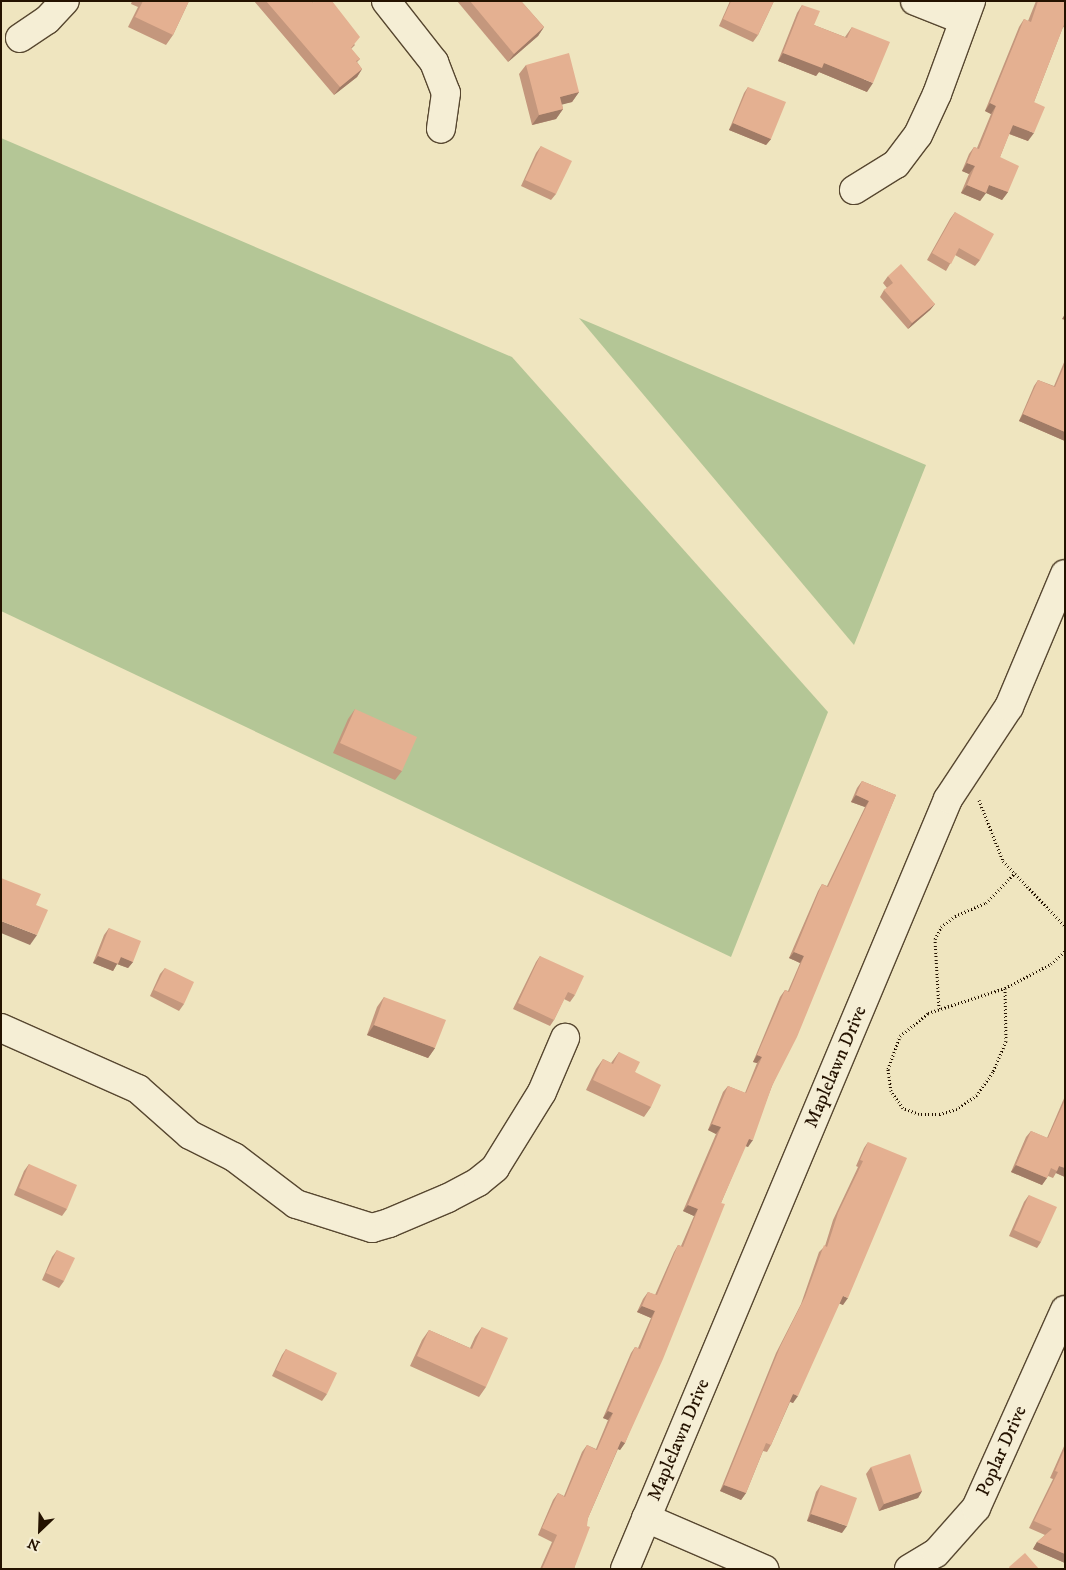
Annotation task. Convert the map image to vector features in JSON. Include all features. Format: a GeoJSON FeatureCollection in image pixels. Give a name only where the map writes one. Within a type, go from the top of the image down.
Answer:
{"type":"FeatureCollection","features":[{"type":"Feature","properties":{"kind":"street"},"geometry":{"type":"LineString","coordinates":[[20,38],[47,20],[65,1]]}},
{"type":"Feature","properties":{"kind":"street"},"geometry":{"type":"LineString","coordinates":[[386,1],[434,62],[446,93],[441,128]]}},
{"type":"Feature","properties":{"kind":"street"},"geometry":{"type":"LineString","coordinates":[[854,190],[896,164],[918,135],[937,94],[967,10],[915,1]]}},
{"type":"Feature","properties":{"kind":"street","name":"Maplelawn Drive"},"geometry":{"type":"LineString","coordinates":[[625,1569],[948,800],[1009,707],[1065,574]]}},
{"type":"Feature","properties":{"kind":"street"},"geometry":{"type":"LineString","coordinates":[[1,1028],[138,1089],[190,1135],[234,1157],[296,1204],[372,1228],[390,1223],[470,1186],[495,1168],[542,1092],[565,1038]]}},
{"type":"Feature","properties":{"kind":"street","name":"Poplar Drive"},"geometry":{"type":"LineString","coordinates":[[909,1569],[936,1553],[976,1508],[1065,1310]]}},
{"type":"Feature","properties":{"kind":"street"},"geometry":{"type":"LineString","coordinates":[[646,1518],[764,1569]]}},
{"type":"Feature","properties":{"kind":"path"},"geometry":{"type":"LineString","coordinates":[[979,800],[1003,861],[1065,926]]}},
{"type":"Feature","properties":{"kind":"path"},"geometry":{"type":"LineString","coordinates":[[939,1008],[934,939],[942,927],[955,916],[986,903],[1015,873]]}},
{"type":"Feature","properties":{"kind":"path"},"geometry":{"type":"LineString","coordinates":[[1005,988],[1006,1042],[993,1072],[977,1095],[957,1109],[940,1114],[919,1114],[902,1108],[891,1091],[888,1069],[900,1036],[928,1012],[1005,988],[1051,964],[1065,951]]}},
{"type":"Feature","properties":{"kind":"green space"},"geometry":{"type":"Polygon","coordinates":[[[1,138],[512,357],[828,712],[731,957],[1,611],[1,138]]]}},
{"type":"Feature","properties":{"kind":"green space"},"geometry":{"type":"Polygon","coordinates":[[[579,318],[926,465],[854,645],[579,318]]]}},
{"type":"Feature","properties":{"kind":"building"},"geometry":{"type":"Polygon","coordinates":[[[143,1],[189,1],[173,35],[135,17],[143,1]]]}},
{"type":"Feature","properties":{"kind":"building"},"geometry":{"type":"Polygon","coordinates":[[[266,1],[312,1],[313,3],[314,1],[332,1],[360,37],[351,48],[360,59],[356,61],[362,69],[340,87],[266,1]]]}},
{"type":"Feature","properties":{"kind":"building"},"geometry":{"type":"Polygon","coordinates":[[[470,1],[521,1],[544,27],[514,54],[470,1]]]}},
{"type":"Feature","properties":{"kind":"building"},"geometry":{"type":"Polygon","coordinates":[[[731,1],[774,1],[758,35],[723,19],[731,1]]]}},
{"type":"Feature","properties":{"kind":"building"},"geometry":{"type":"Polygon","coordinates":[[[1038,1],[1065,1],[1065,22],[1034,102],[1045,107],[1034,133],[1013,125],[1000,157],[1019,166],[1008,192],[989,185],[986,193],[967,185],[975,166],[967,163],[974,147],[979,149],[996,106],[990,103],[1024,19],[1031,22],[1038,1]]]}},
{"type":"Feature","properties":{"kind":"building"},"geometry":{"type":"Polygon","coordinates":[[[802,5],[820,11],[814,25],[847,38],[852,27],[890,42],[873,83],[824,63],[822,68],[783,53],[802,5]]]}},
{"type":"Feature","properties":{"kind":"building"},"geometry":{"type":"Polygon","coordinates":[[[569,53],[579,92],[560,97],[563,109],[539,115],[526,65],[569,53]]]}},
{"type":"Feature","properties":{"kind":"building"},"geometry":{"type":"Polygon","coordinates":[[[748,87],[786,102],[771,139],[733,123],[748,87]]]}},
{"type":"Feature","properties":{"kind":"building"},"geometry":{"type":"Polygon","coordinates":[[[541,146],[572,161],[556,194],[525,180],[541,146]]]}},
{"type":"Feature","properties":{"kind":"building"},"geometry":{"type":"Polygon","coordinates":[[[955,212],[994,234],[980,260],[959,248],[951,264],[932,253],[955,212]]]}},
{"type":"Feature","properties":{"kind":"building"},"geometry":{"type":"Polygon","coordinates":[[[901,264],[935,304],[912,323],[884,290],[893,283],[888,276],[901,264]]]}},
{"type":"Feature","properties":{"kind":"building"},"geometry":{"type":"Polygon","coordinates":[[[1065,364],[1065,432],[1023,414],[1038,380],[1055,387],[1065,364]]]}},
{"type":"Feature","properties":{"kind":"building"},"geometry":{"type":"Polygon","coordinates":[[[355,709],[417,737],[402,771],[340,743],[355,709]]]}},
{"type":"Feature","properties":{"kind":"building"},"geometry":{"type":"Polygon","coordinates":[[[862,781],[896,795],[797,1037],[772,1086],[753,1140],[749,1139],[721,1203],[725,1204],[663,1359],[625,1443],[621,1441],[588,1518],[587,1526],[590,1527],[574,1569],[542,1569],[557,1535],[542,1528],[558,1493],[565,1497],[587,1445],[597,1450],[613,1413],[608,1411],[635,1347],[640,1349],[655,1311],[642,1306],[648,1292],[657,1295],[678,1245],[683,1247],[698,1209],[688,1205],[721,1127],[712,1124],[728,1086],[746,1093],[762,1057],[757,1055],[785,990],[789,992],[804,956],[794,952],[822,884],[828,887],[869,801],[856,795],[862,781]]]}},
{"type":"Feature","properties":{"kind":"building"},"geometry":{"type":"Polygon","coordinates":[[[1,878],[41,894],[36,905],[48,910],[37,935],[1,921],[1,878]]]}},
{"type":"Feature","properties":{"kind":"building"},"geometry":{"type":"Polygon","coordinates":[[[109,928],[141,941],[133,962],[121,957],[118,964],[98,956],[109,928]]]}},
{"type":"Feature","properties":{"kind":"building"},"geometry":{"type":"Polygon","coordinates":[[[540,956],[584,976],[575,995],[568,992],[554,1020],[518,1003],[540,956]]]}},
{"type":"Feature","properties":{"kind":"building"},"geometry":{"type":"Polygon","coordinates":[[[165,968],[194,982],[184,1004],[154,990],[165,968]]]}},
{"type":"Feature","properties":{"kind":"building"},"geometry":{"type":"Polygon","coordinates":[[[384,997],[446,1020],[435,1048],[374,1025],[384,997]]]}},
{"type":"Feature","properties":{"kind":"building"},"geometry":{"type":"Polygon","coordinates":[[[619,1052],[640,1062],[635,1072],[661,1085],[651,1107],[593,1080],[603,1059],[613,1064],[619,1052]]]}},
{"type":"Feature","properties":{"kind":"building"},"geometry":{"type":"Polygon","coordinates":[[[1065,1100],[1065,1168],[1059,1166],[1057,1171],[1051,1168],[1047,1178],[1016,1165],[1031,1131],[1048,1138],[1065,1100]]]}},
{"type":"Feature","properties":{"kind":"building"},"geometry":{"type":"Polygon","coordinates":[[[868,1142],[907,1158],[848,1298],[843,1296],[798,1396],[793,1394],[771,1445],[766,1443],[746,1493],[724,1485],[780,1347],[805,1297],[824,1245],[827,1247],[838,1213],[863,1161],[860,1160],[868,1142]]]}},
{"type":"Feature","properties":{"kind":"building"},"geometry":{"type":"Polygon","coordinates":[[[29,1164],[77,1185],[67,1209],[19,1188],[29,1164]]]}},
{"type":"Feature","properties":{"kind":"building"},"geometry":{"type":"Polygon","coordinates":[[[1029,1195],[1057,1207],[1041,1242],[1014,1230],[1029,1195]]]}},
{"type":"Feature","properties":{"kind":"building"},"geometry":{"type":"Polygon","coordinates":[[[57,1250],[75,1258],[64,1281],[46,1273],[57,1250]]]}},
{"type":"Feature","properties":{"kind":"building"},"geometry":{"type":"Polygon","coordinates":[[[482,1327],[508,1338],[486,1387],[417,1356],[429,1330],[472,1349],[482,1327]]]}},
{"type":"Feature","properties":{"kind":"building"},"geometry":{"type":"Polygon","coordinates":[[[286,1349],[337,1373],[327,1394],[276,1370],[286,1349]]]}},
{"type":"Feature","properties":{"kind":"building"},"geometry":{"type":"Polygon","coordinates":[[[1065,1448],[1065,1554],[1037,1542],[1052,1529],[1034,1521],[1058,1472],[1055,1471],[1065,1448]]]}},
{"type":"Feature","properties":{"kind":"building"},"geometry":{"type":"Polygon","coordinates":[[[910,1454],[922,1491],[884,1504],[871,1467],[910,1454]]]}},
{"type":"Feature","properties":{"kind":"building"},"geometry":{"type":"Polygon","coordinates":[[[821,1485],[857,1498],[847,1526],[811,1514],[821,1485]]]}},
{"type":"Feature","properties":{"kind":"building"},"geometry":{"type":"Polygon","coordinates":[[[1025,1553],[1039,1569],[1010,1569],[1009,1567],[1025,1553]]]}}]}
